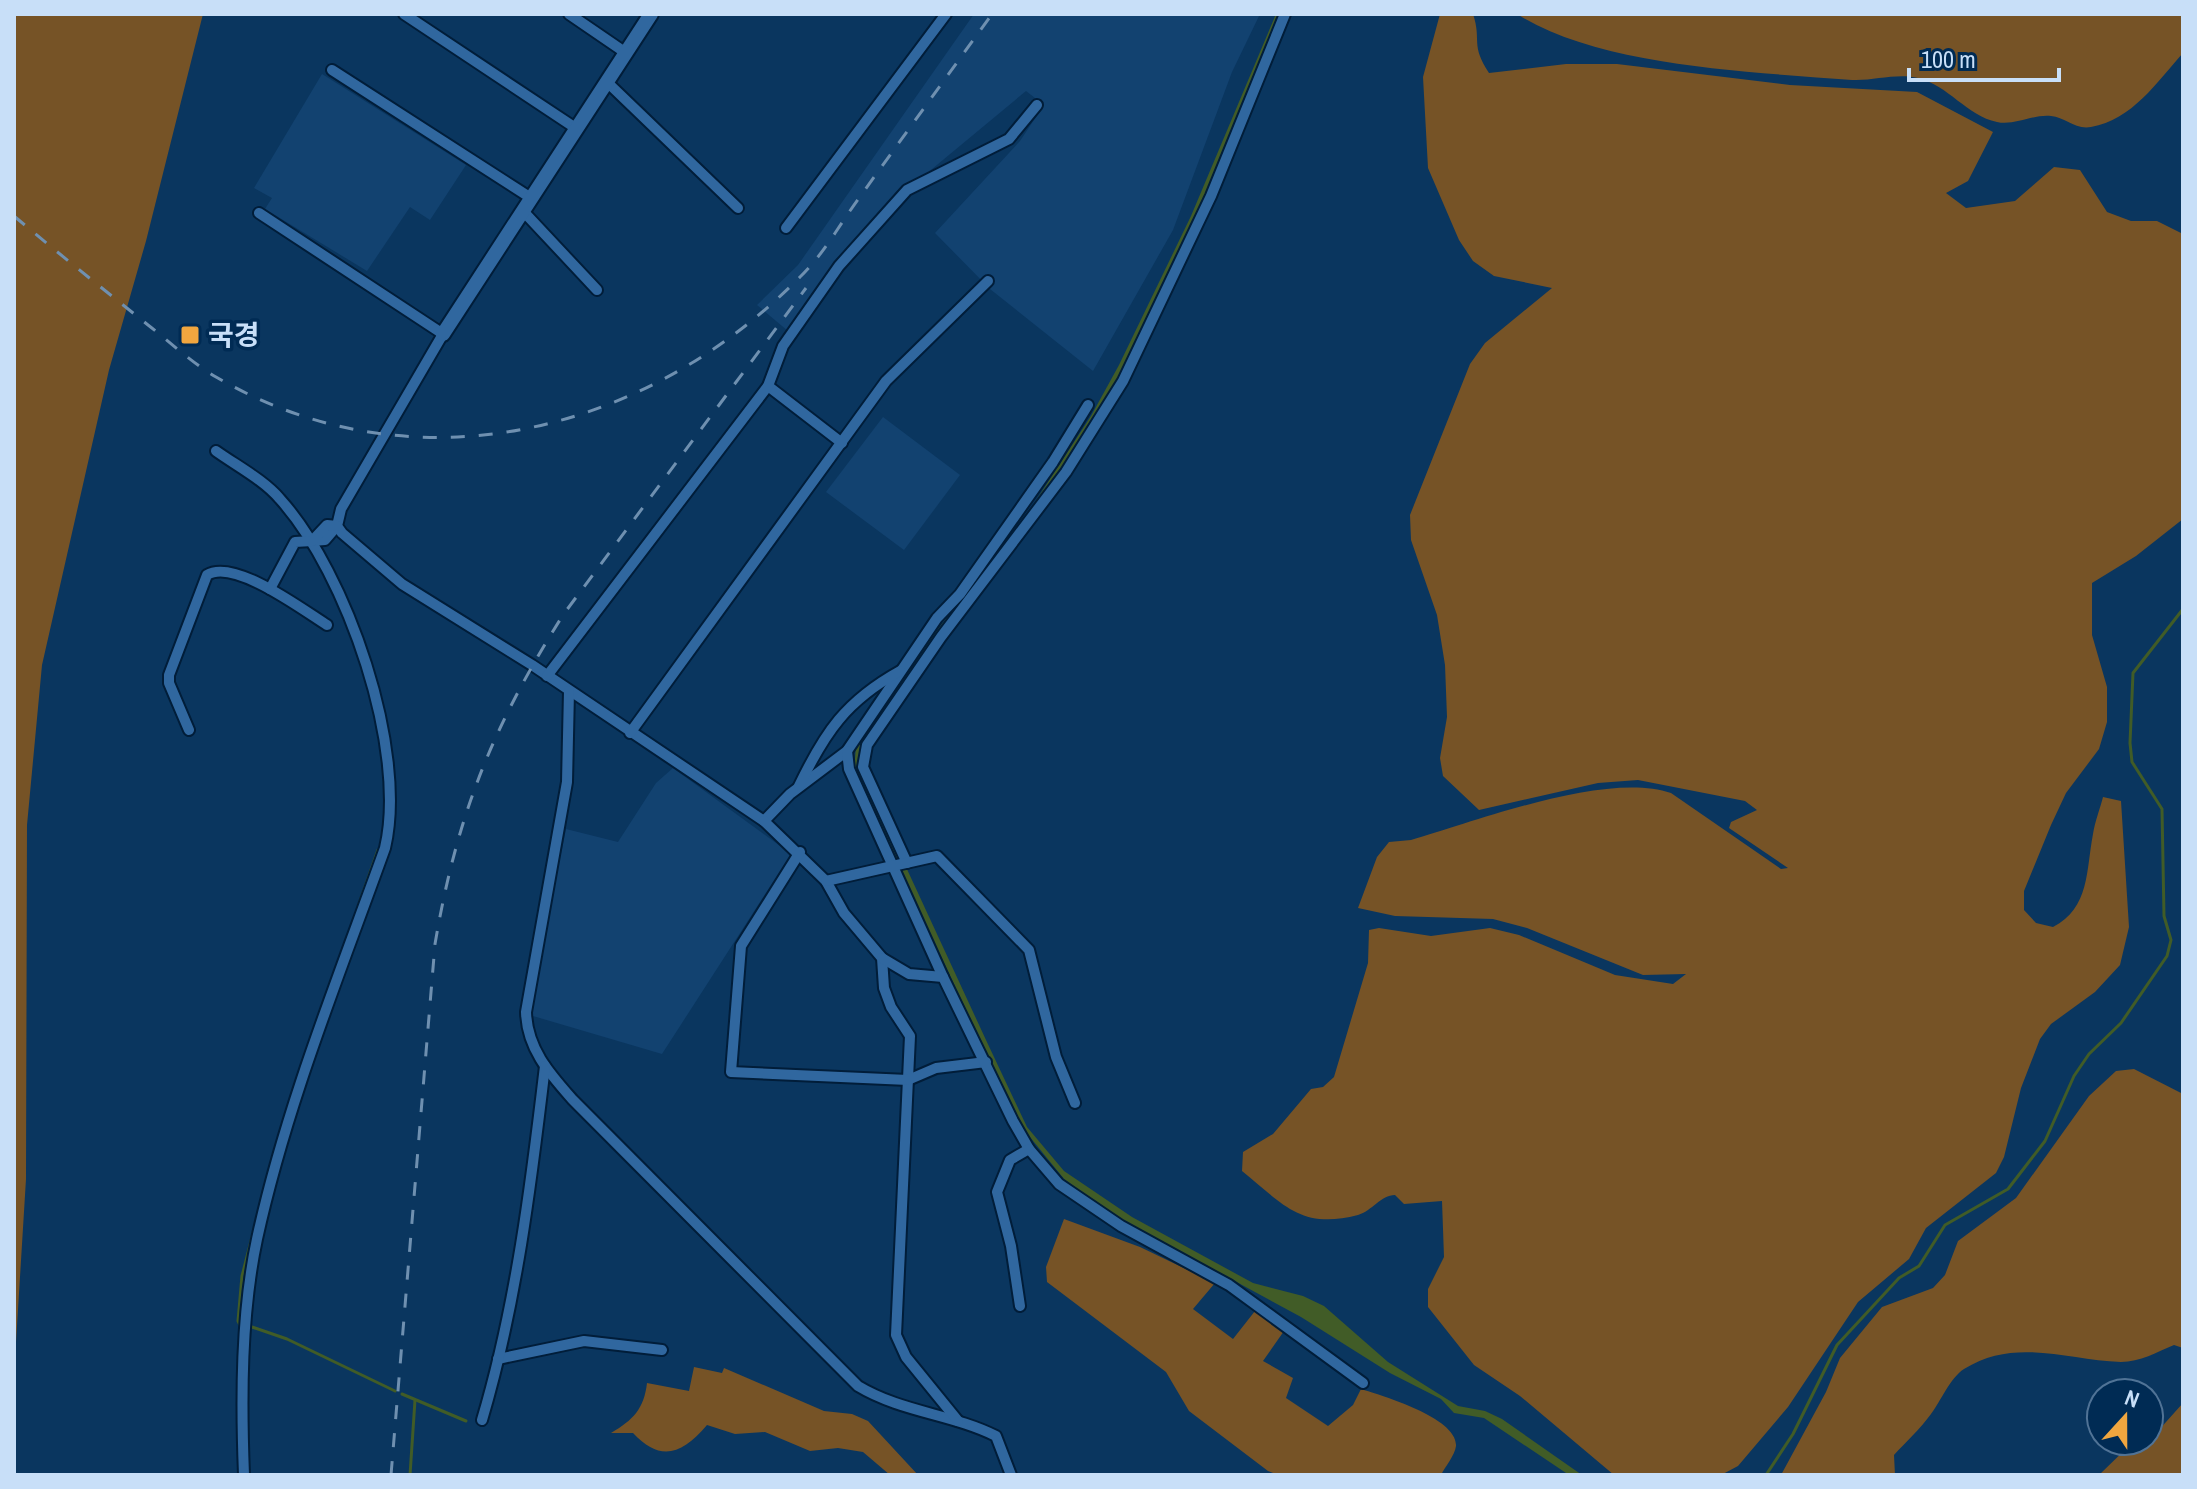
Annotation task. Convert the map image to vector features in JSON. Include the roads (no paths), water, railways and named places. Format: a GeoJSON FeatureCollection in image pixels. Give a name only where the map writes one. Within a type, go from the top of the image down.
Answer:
{"type":"FeatureCollection","features":[{"type":"Feature","properties":{"kind":"street"},"geometry":{"type":"LineString","coordinates":[[404,14],[577,129]]}},
{"type":"Feature","properties":{"kind":"street"},"geometry":{"type":"LineString","coordinates":[[569,14],[626,53]]}},
{"type":"Feature","properties":{"kind":"street"},"geometry":{"type":"LineString","coordinates":[[270,589],[295,542],[325,540],[337,526],[341,509],[443,334],[651,14]]}},
{"type":"Feature","properties":{"kind":"street"},"geometry":{"type":"LineString","coordinates":[[786,228],[946,14]]}},
{"type":"Feature","properties":{"kind":"street"},"geometry":{"type":"LineString","coordinates":[[1285,14],[1211,196],[1123,381],[1066,472],[941,637],[867,745],[863,767],[943,977],[1029,1149],[1059,1184],[1093,1208],[1229,1285],[1363,1383]]}},
{"type":"Feature","properties":{"kind":"street"},"geometry":{"type":"LineString","coordinates":[[332,70],[531,198]]}},
{"type":"Feature","properties":{"kind":"street"},"geometry":{"type":"LineString","coordinates":[[607,82],[738,208]]}},
{"type":"Feature","properties":{"kind":"street"},"geometry":{"type":"LineString","coordinates":[[547,676],[768,386],[783,346],[839,266],[907,190],[1009,139],[1037,105]]}},
{"type":"Feature","properties":{"kind":"street"},"geometry":{"type":"LineString","coordinates":[[523,211],[597,290]]}},
{"type":"Feature","properties":{"kind":"street"},"geometry":{"type":"LineString","coordinates":[[259,213],[443,334]]}},
{"type":"Feature","properties":{"kind":"street"},"geometry":{"type":"LineString","coordinates":[[630,733],[886,381],[988,281]]}},
{"type":"Feature","properties":{"kind":"street"},"geometry":{"type":"LineString","coordinates":[[768,386],[842,443]]}},
{"type":"Feature","properties":{"kind":"street"},"geometry":{"type":"LineString","coordinates":[[764,821],[798,788],[847,751],[901,671],[1045,474],[1088,405]]}},
{"type":"Feature","properties":{"kind":"street"},"geometry":{"type":"LineString","coordinates":[[216,451],[279,497],[312,541],[355,627],[370,677],[387,766],[390,816],[385,848],[296,1104],[257,1240],[247,1338],[244,1475]]}},
{"type":"Feature","properties":{"kind":"street"},"geometry":{"type":"LineString","coordinates":[[337,526],[402,584],[547,676],[764,821],[800,852],[826,881],[844,913],[882,958],[909,974],[943,977]]}},
{"type":"Feature","properties":{"kind":"street"},"geometry":{"type":"LineString","coordinates":[[189,730],[169,683],[169,675],[207,575],[215,570],[227,571],[270,589],[327,625]]}},
{"type":"Feature","properties":{"kind":"street"},"geometry":{"type":"LineString","coordinates":[[798,788],[820,743],[845,711],[869,688],[901,671]]}},
{"type":"Feature","properties":{"kind":"street"},"geometry":{"type":"LineString","coordinates":[[569,691],[567,782],[526,1012],[529,1038],[545,1066],[573,1100],[858,1386],[894,1404],[958,1421],[996,1436],[1011,1475]]}},
{"type":"Feature","properties":{"kind":"street"},"geometry":{"type":"LineString","coordinates":[[847,751],[849,769],[901,864]]}},
{"type":"Feature","properties":{"kind":"street"},"geometry":{"type":"LineString","coordinates":[[800,852],[741,946],[731,1072],[908,1080],[936,1068],[986,1062]]}},
{"type":"Feature","properties":{"kind":"street"},"geometry":{"type":"LineString","coordinates":[[826,881],[937,856],[1029,950],[1056,1057],[1075,1103]]}},
{"type":"Feature","properties":{"kind":"street"},"geometry":{"type":"LineString","coordinates":[[882,958],[884,988],[891,1007],[910,1036],[896,1335],[906,1357],[958,1421]]}},
{"type":"Feature","properties":{"kind":"street"},"geometry":{"type":"LineString","coordinates":[[482,1420],[498,1359],[530,1188],[545,1066]]}},
{"type":"Feature","properties":{"kind":"street"},"geometry":{"type":"LineString","coordinates":[[1020,1306],[1011,1246],[997,1192],[1010,1160],[1029,1149]]}},
{"type":"Feature","properties":{"kind":"street"},"geometry":{"type":"LineString","coordinates":[[498,1359],[584,1341],[662,1350]]}},
{"type":"Feature","properties":{"kind":"waterway"},"geometry":{"type":"LineString","coordinates":[[1766,1475],[1793,1434],[1837,1345],[1899,1278],[1919,1266],[1945,1225],[2008,1189],[2045,1141],[2074,1076],[2089,1054],[2121,1023],[2167,956],[2171,940],[2164,916],[2162,809],[2132,762],[2133,673],[2183,609]]}},
{"type":"Feature","properties":{"kind":"waterway"},"geometry":{"type":"LineString","coordinates":[[358,907],[378,850]]}},
{"type":"Feature","properties":{"kind":"waterway"},"geometry":{"type":"LineString","coordinates":[[241,1327],[238,1321],[242,1276],[257,1218]]}},
{"type":"Feature","properties":{"kind":"waterway"},"geometry":{"type":"LineString","coordinates":[[252,1327],[287,1339],[395,1391]]}},
{"type":"Feature","properties":{"kind":"waterway"},"geometry":{"type":"LineString","coordinates":[[402,1394],[466,1421]]}},
{"type":"Feature","properties":{"kind":"waterway"},"geometry":{"type":"LineString","coordinates":[[410,1475],[415,1400]]}},
{"type":"Feature","properties":{"kind":"railway"},"geometry":{"type":"LineString","coordinates":[[14,216],[198,365],[216,377],[291,412],[369,432],[446,437],[524,429],[599,408],[671,375],[738,331],[800,277],[824,249],[992,14]]}},
{"type":"Feature","properties":{"kind":"railway"},"geometry":{"type":"LineString","coordinates":[[391,1475],[435,944],[454,853],[467,812],[481,772],[517,695],[563,615],[806,288]]}},
{"type":"Feature","properties":{"kind":"place","name":"국경"},"geometry":{"type":"Point","coordinates":[190,335]}}]}
